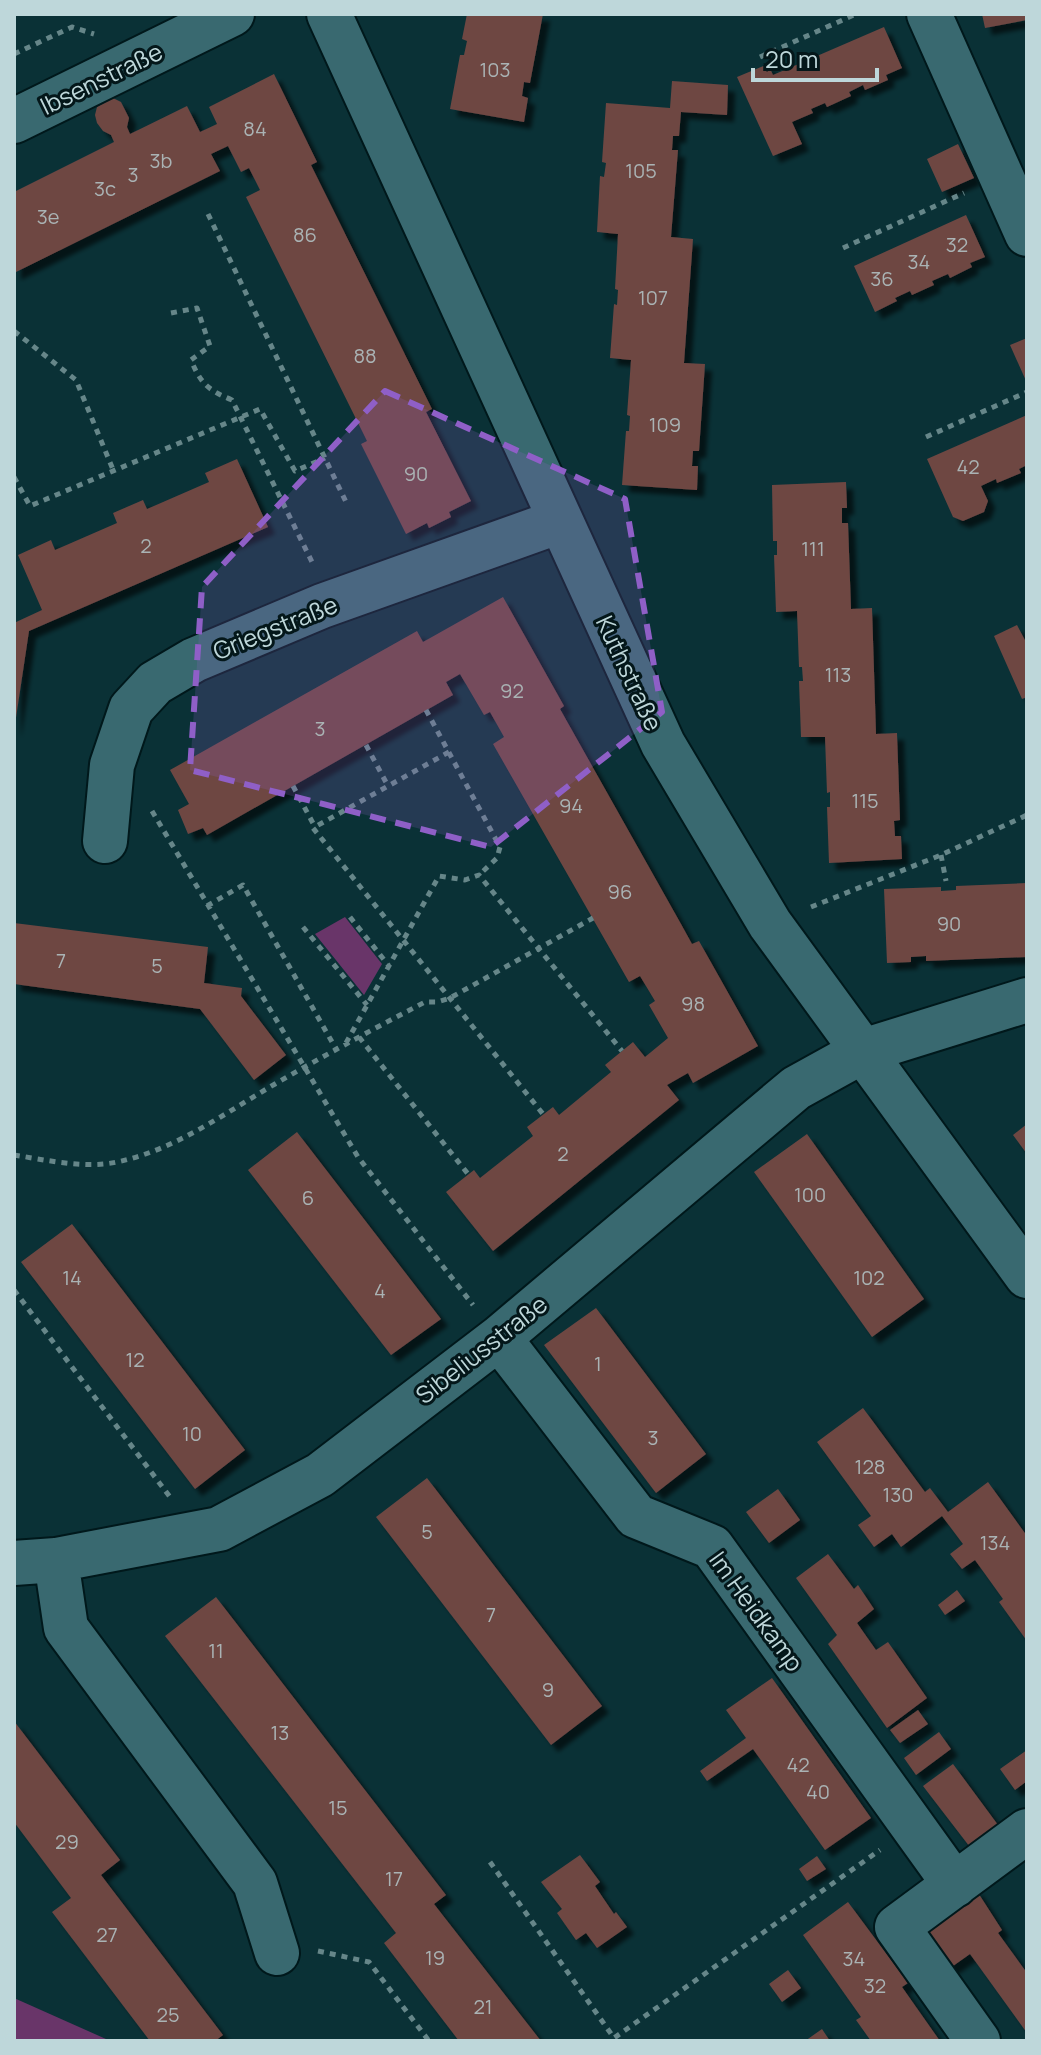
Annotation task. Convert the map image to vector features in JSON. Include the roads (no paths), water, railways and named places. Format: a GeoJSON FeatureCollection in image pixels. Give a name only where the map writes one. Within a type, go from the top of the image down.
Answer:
{"type":"FeatureCollection","features":[{"type":"Feature","properties":{"kind":"street","name":"Ibsenstraße"},"geometry":{"type":"LineString","coordinates":[[14,121],[232,14]]}},
{"type":"Feature","properties":{"kind":"street","name":"Kuthstraße"},"geometry":{"type":"LineString","coordinates":[[329,14],[663,744],[770,924],[1027,1276]]}},
{"type":"Feature","properties":{"kind":"street"},"geometry":{"type":"LineString","coordinates":[[929,14],[1027,234]]}},
{"type":"Feature","properties":{"kind":"street","name":"Griegstraße"},"geometry":{"type":"LineString","coordinates":[[105,841],[112,765],[131,709],[155,683],[194,660],[332,603],[560,521]]}},
{"type":"Feature","properties":{"kind":"street","name":"Sibeliusstraße"},"geometry":{"type":"LineString","coordinates":[[277,1953],[255,1883],[66,1628],[35,1561],[219,1529],[320,1475],[499,1338],[796,1088],[863,1051],[1027,1000]]}},
{"type":"Feature","properties":{"kind":"street","name":"Im Heidkamp"},"geometry":{"type":"LineString","coordinates":[[499,1338],[636,1516],[712,1547],[955,1885]]}},
{"type":"Feature","properties":{"kind":"street"},"geometry":{"type":"LineString","coordinates":[[978,2041],[897,1927],[1027,1831]]}}]}
